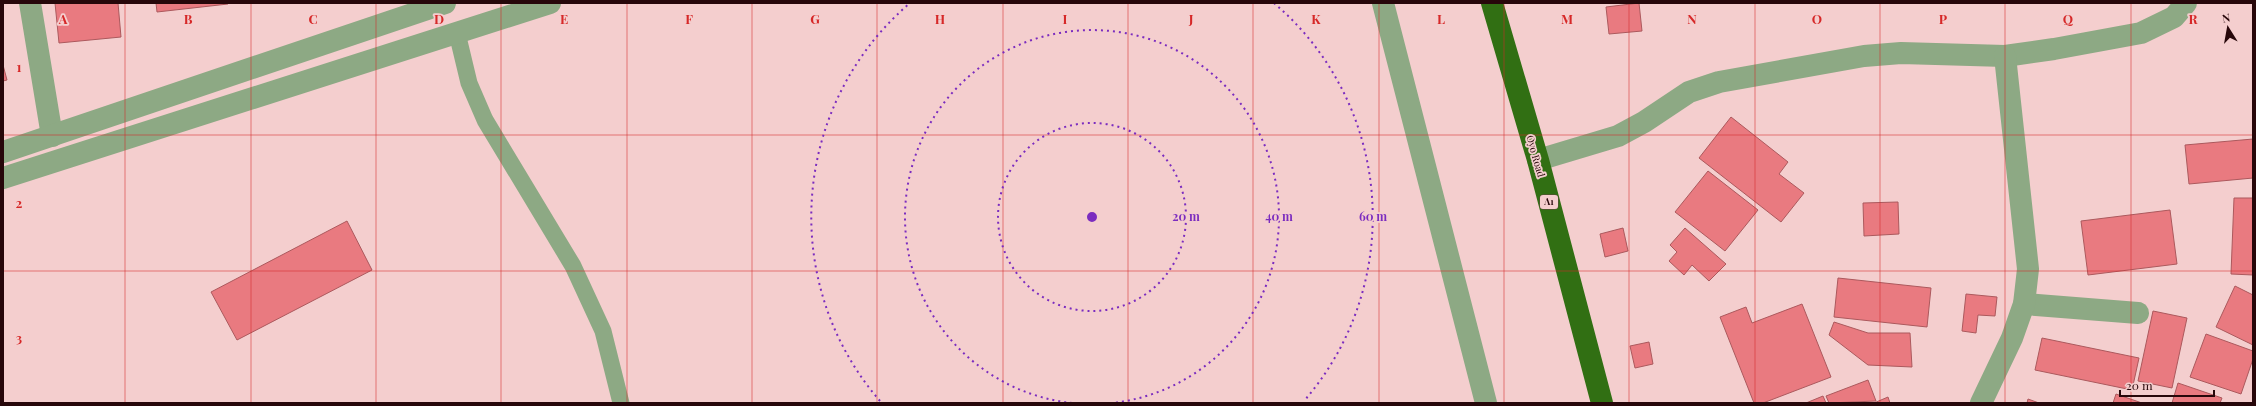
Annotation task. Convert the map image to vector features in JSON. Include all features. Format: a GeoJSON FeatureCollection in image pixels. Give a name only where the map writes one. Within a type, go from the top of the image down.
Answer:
{"type":"FeatureCollection","features":[{"type":"Feature","properties":{"kind":"highway","name":"Oyo Road"},"geometry":{"type":"LineString","coordinates":[[1492,3],[1538,160],[1602,403]]}},
{"type":"Feature","properties":{"kind":"street"},"geometry":{"type":"LineString","coordinates":[[30,3],[52,136]]}},
{"type":"Feature","properties":{"kind":"street"},"geometry":{"type":"LineString","coordinates":[[3,152],[445,3]]}},
{"type":"Feature","properties":{"kind":"street"},"geometry":{"type":"LineString","coordinates":[[3,178],[550,3]]}},
{"type":"Feature","properties":{"kind":"street"},"geometry":{"type":"LineString","coordinates":[[1382,3],[1486,403]]}},
{"type":"Feature","properties":{"kind":"street"},"geometry":{"type":"LineString","coordinates":[[1538,160],[1618,136],[1644,122],[1689,92],[1719,82],[1864,56],[1901,53],[2005,56],[2141,33],[2174,17],[2186,3]]}},
{"type":"Feature","properties":{"kind":"street"},"geometry":{"type":"LineString","coordinates":[[1981,403],[2012,338],[2024,304],[2028,269],[2005,56]]}},
{"type":"Feature","properties":{"kind":"street"},"geometry":{"type":"LineString","coordinates":[[2024,304],[2138,313]]}},
{"type":"Feature","properties":{"kind":"lane"},"geometry":{"type":"LineString","coordinates":[[457,33],[469,83],[485,120],[573,266],[602,331],[621,403]]}},
{"type":"Feature","properties":{"kind":"building"},"geometry":{"type":"Polygon","coordinates":[[[55,3],[118,3],[121,37],[59,43],[55,3]]]}},
{"type":"Feature","properties":{"kind":"building"},"geometry":{"type":"Polygon","coordinates":[[[156,3],[227,3],[228,4],[157,12],[156,3]]]}},
{"type":"Feature","properties":{"kind":"building"},"geometry":{"type":"Polygon","coordinates":[[[1639,3],[1642,31],[1609,34],[1606,7],[1639,3]]]}},
{"type":"Feature","properties":{"kind":"building"},"geometry":{"type":"Polygon","coordinates":[[[3,65],[7,80],[3,81],[3,65]]]}},
{"type":"Feature","properties":{"kind":"building"},"geometry":{"type":"Polygon","coordinates":[[[1731,117],[1788,162],[1779,174],[1804,193],[1781,222],[1699,158],[1731,117]]]}},
{"type":"Feature","properties":{"kind":"building"},"geometry":{"type":"Polygon","coordinates":[[[2253,139],[2253,178],[2189,184],[2185,145],[2253,139]]]}},
{"type":"Feature","properties":{"kind":"building"},"geometry":{"type":"Polygon","coordinates":[[[1708,171],[1758,210],[1725,251],[1675,212],[1708,171]]]}},
{"type":"Feature","properties":{"kind":"building"},"geometry":{"type":"Polygon","coordinates":[[[2234,198],[2253,198],[2253,275],[2231,274],[2234,198]]]}},
{"type":"Feature","properties":{"kind":"building"},"geometry":{"type":"Polygon","coordinates":[[[1898,202],[1899,234],[1864,236],[1863,203],[1898,202]]]}},
{"type":"Feature","properties":{"kind":"building"},"geometry":{"type":"Polygon","coordinates":[[[2170,210],[2177,264],[2088,275],[2081,221],[2170,210]]]}},
{"type":"Feature","properties":{"kind":"building"},"geometry":{"type":"Polygon","coordinates":[[[347,221],[372,270],[237,340],[211,292],[347,221]]]}},
{"type":"Feature","properties":{"kind":"building"},"geometry":{"type":"Polygon","coordinates":[[[1623,228],[1628,251],[1605,257],[1600,234],[1623,228]]]}},
{"type":"Feature","properties":{"kind":"building"},"geometry":{"type":"Polygon","coordinates":[[[1685,228],[1726,264],[1709,281],[1692,265],[1684,275],[1669,261],[1677,252],[1670,245],[1685,228]]]}},
{"type":"Feature","properties":{"kind":"building"},"geometry":{"type":"Polygon","coordinates":[[[1838,278],[1931,288],[1927,327],[1834,317],[1838,278]]]}},
{"type":"Feature","properties":{"kind":"building"},"geometry":{"type":"Polygon","coordinates":[[[2235,286],[2253,295],[2253,345],[2216,327],[2235,286]]]}},
{"type":"Feature","properties":{"kind":"building"},"geometry":{"type":"Polygon","coordinates":[[[1966,294],[1997,297],[1995,316],[1978,315],[1976,333],[1962,331],[1966,294]]]}},
{"type":"Feature","properties":{"kind":"building"},"geometry":{"type":"Polygon","coordinates":[[[1802,304],[1831,377],[1763,403],[1754,403],[1720,317],[1746,307],[1752,323],[1802,304]]]}},
{"type":"Feature","properties":{"kind":"building"},"geometry":{"type":"Polygon","coordinates":[[[2153,311],[2187,318],[2172,388],[2138,381],[2153,311]]]}},
{"type":"Feature","properties":{"kind":"building"},"geometry":{"type":"Polygon","coordinates":[[[1834,322],[1868,333],[1910,333],[1912,367],[1868,365],[1829,335],[1834,322]]]}},
{"type":"Feature","properties":{"kind":"building"},"geometry":{"type":"Polygon","coordinates":[[[2206,334],[2253,351],[2253,359],[2241,394],[2190,377],[2206,334]]]}},
{"type":"Feature","properties":{"kind":"building"},"geometry":{"type":"Polygon","coordinates":[[[2042,338],[2139,358],[2132,390],[2035,370],[2042,338]]]}},
{"type":"Feature","properties":{"kind":"building"},"geometry":{"type":"Polygon","coordinates":[[[1649,342],[1653,364],[1635,368],[1630,346],[1649,342]]]}},
{"type":"Feature","properties":{"kind":"building"},"geometry":{"type":"Polygon","coordinates":[[[1868,380],[1876,401],[1829,403],[1826,396],[1868,380]]]}},
{"type":"Feature","properties":{"kind":"building"},"geometry":{"type":"Polygon","coordinates":[[[2178,383],[2222,398],[2220,403],[2172,403],[2178,383]]]}},
{"type":"Feature","properties":{"kind":"building"},"geometry":{"type":"Polygon","coordinates":[[[2116,394],[2142,403],[2113,403],[2116,394]]]}},
{"type":"Feature","properties":{"kind":"building"},"geometry":{"type":"Polygon","coordinates":[[[1823,396],[1826,403],[1806,403],[1823,396]]]}},
{"type":"Feature","properties":{"kind":"building"},"geometry":{"type":"Polygon","coordinates":[[[1888,397],[1890,403],[1874,403],[1888,397]]]}},
{"type":"Feature","properties":{"kind":"building"},"geometry":{"type":"Polygon","coordinates":[[[2028,399],[2039,403],[2027,403],[2028,399]]]}}]}
